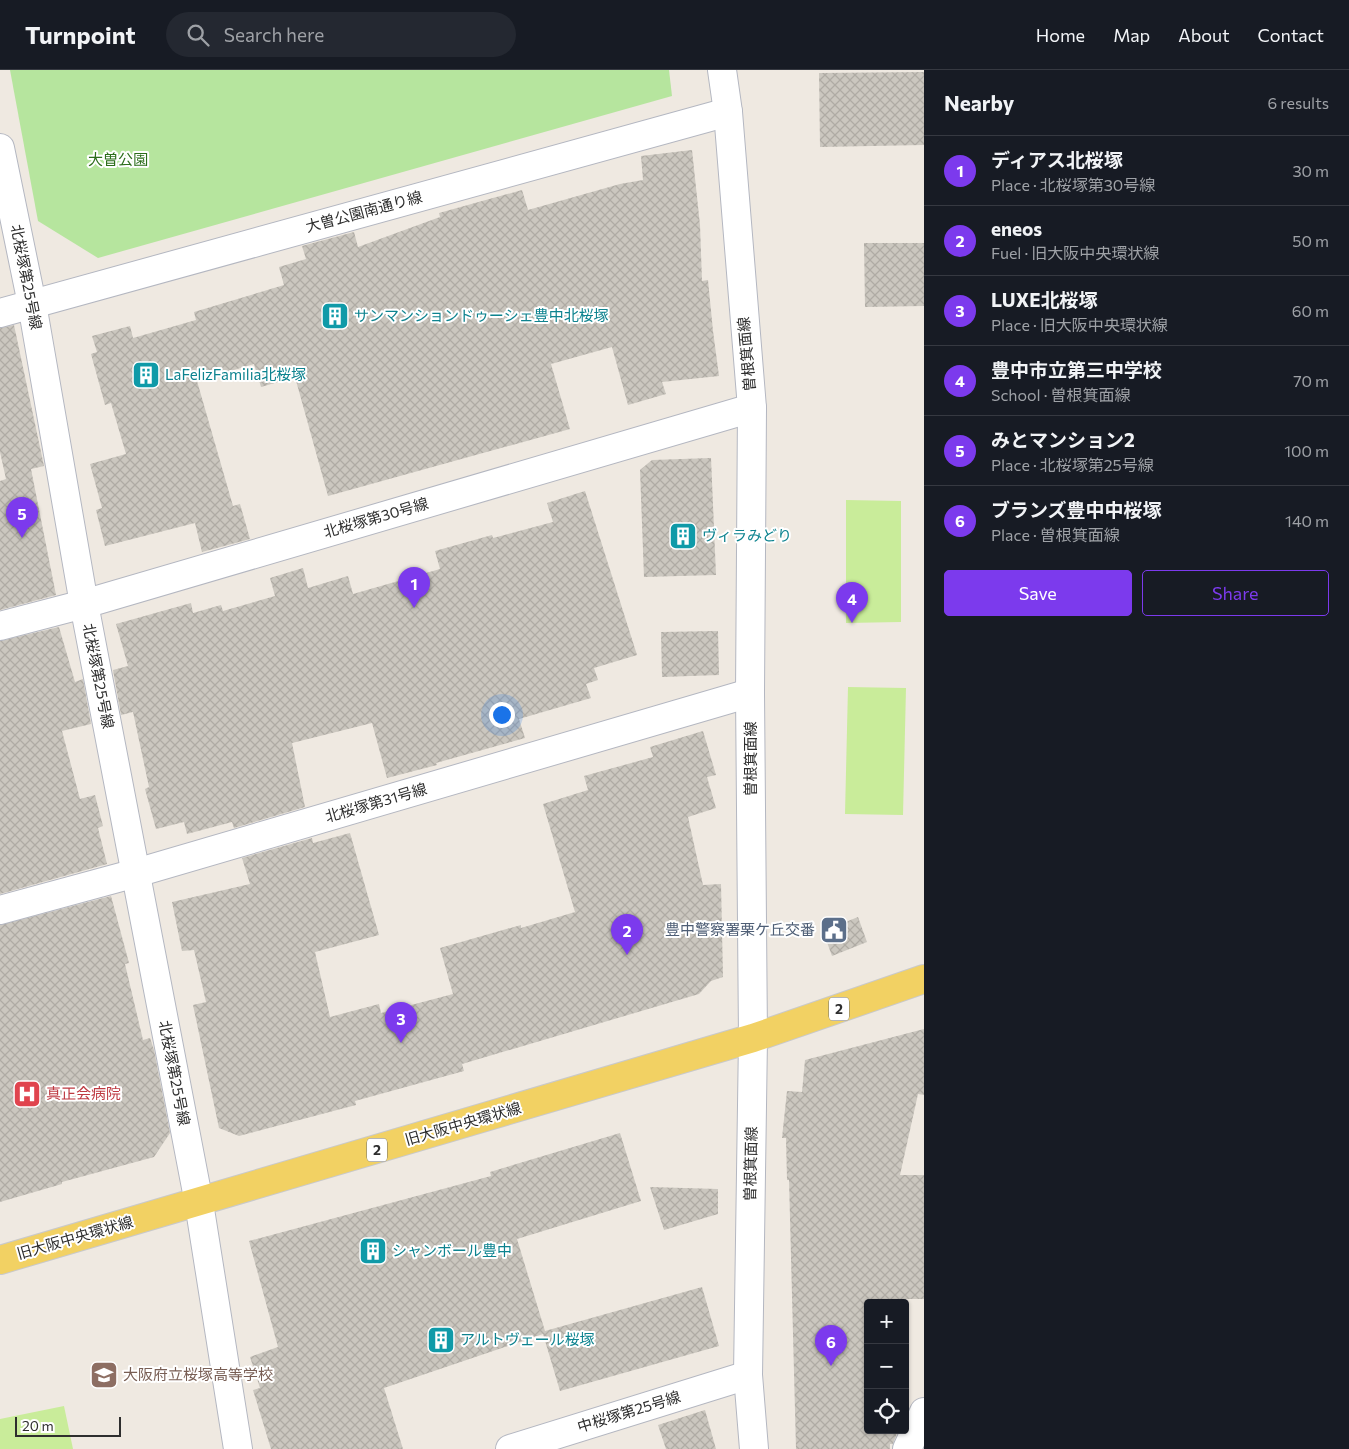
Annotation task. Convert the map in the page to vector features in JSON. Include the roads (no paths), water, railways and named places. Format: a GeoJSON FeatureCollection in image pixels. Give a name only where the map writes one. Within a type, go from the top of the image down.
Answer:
{"type":"FeatureCollection","features":[{"type":"Feature","properties":{"kind":"main road","name":"旧大阪中央環状線"},"geometry":{"type":"LineString","coordinates":[[0,1260],[753,1038],[924,979]]}},
{"type":"Feature","properties":{"kind":"street","name":"曽根箕面線"},"geometry":{"type":"LineString","coordinates":[[722,70],[728,112],[752,408],[750,693],[753,1038],[748,1375],[754,1449]]}},
{"type":"Feature","properties":{"kind":"street","name":"大曽公園南通り線"},"geometry":{"type":"LineString","coordinates":[[0,313],[728,112]]}},
{"type":"Feature","properties":{"kind":"street","name":"北桜塚第25号線"},"geometry":{"type":"LineString","coordinates":[[0,148],[32,304],[84,604],[199,1202],[238,1449]]}},
{"type":"Feature","properties":{"kind":"street","name":"北桜塚第30号線"},"geometry":{"type":"LineString","coordinates":[[0,626],[84,604],[752,408]]}},
{"type":"Feature","properties":{"kind":"street","name":"北桜塚第31号線"},"geometry":{"type":"LineString","coordinates":[[0,910],[136,873],[750,693]]}},
{"type":"Feature","properties":{"kind":"street","name":"中桜塚第25号線"},"geometry":{"type":"LineString","coordinates":[[510,1449],[748,1375]]}},
{"type":"Feature","properties":{"kind":"street"},"geometry":{"type":"LineString","coordinates":[[907,1449],[924,1412]]}},
{"type":"Feature","properties":{"kind":"place","name":"サンマンションドゥーシェ豊中北桜塚"},"geometry":{"type":"Point","coordinates":[335,316]}},
{"type":"Feature","properties":{"kind":"place","name":"LaFelizFamilia北桜塚"},"geometry":{"type":"Point","coordinates":[146,375]}},
{"type":"Feature","properties":{"kind":"place","name":"ヴィラみどり"},"geometry":{"type":"Point","coordinates":[683,536]}},
{"type":"Feature","properties":{"kind":"place","name":"みとマンション2"},"geometry":{"type":"Point","coordinates":[22,538]}},
{"type":"Feature","properties":{"kind":"place","name":"ディアス北桜塚"},"geometry":{"type":"Point","coordinates":[414,608]}},
{"type":"Feature","properties":{"kind":"place","name":"豊中市立第三中学校"},"geometry":{"type":"Point","coordinates":[852,623]}},
{"type":"Feature","properties":{"kind":"place","name":"豊中警察署栗ケ丘交番"},"geometry":{"type":"Point","coordinates":[834,930]}},
{"type":"Feature","properties":{"kind":"place","name":"eneos"},"geometry":{"type":"Point","coordinates":[627,955]}},
{"type":"Feature","properties":{"kind":"place","name":"LUXE北桜塚"},"geometry":{"type":"Point","coordinates":[401,1043]}},
{"type":"Feature","properties":{"kind":"place","name":"真正会病院"},"geometry":{"type":"Point","coordinates":[27,1094]}},
{"type":"Feature","properties":{"kind":"place","name":"シャンボール豊中"},"geometry":{"type":"Point","coordinates":[373,1251]}},
{"type":"Feature","properties":{"kind":"place","name":"アルトヴェール桜塚"},"geometry":{"type":"Point","coordinates":[441,1340]}},
{"type":"Feature","properties":{"kind":"place","name":"ブランズ豊中中桜塚"},"geometry":{"type":"Point","coordinates":[831,1366]}},
{"type":"Feature","properties":{"kind":"place","name":"大阪府立桜塚高等学校"},"geometry":{"type":"Point","coordinates":[104,1375]}},
{"type":"Feature","properties":{"kind":"park label","name":"大曽公園"},"geometry":{"type":"Point","coordinates":[118,160]}}]}
